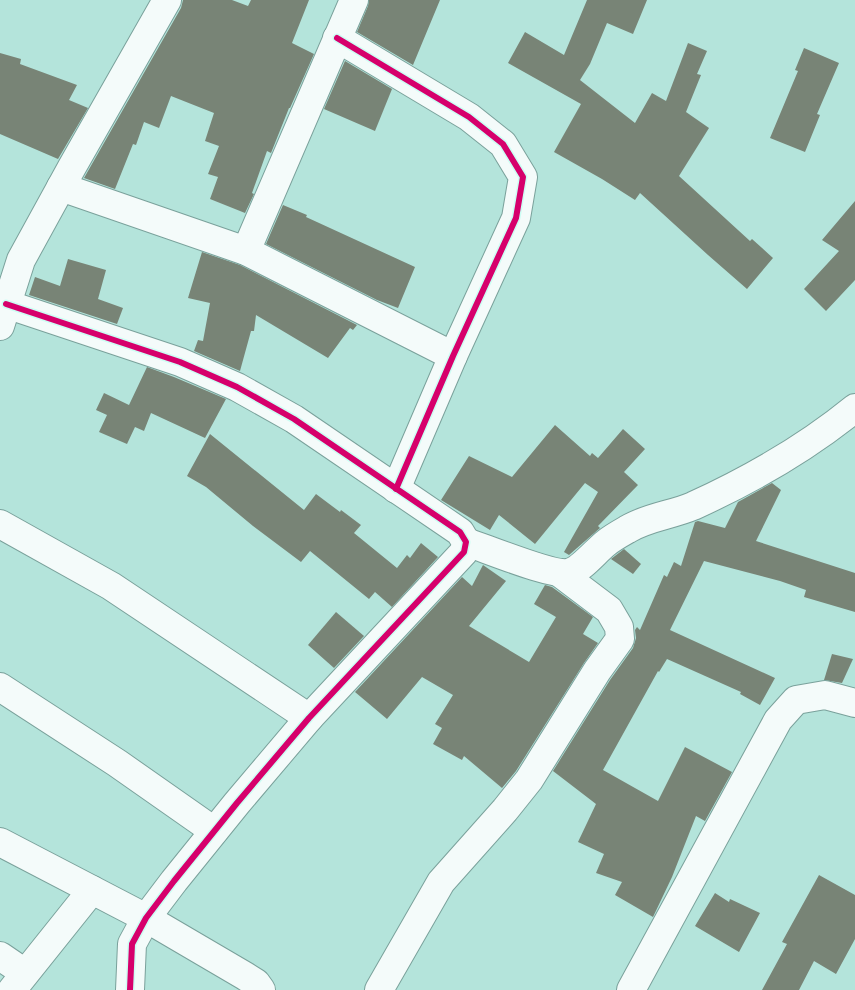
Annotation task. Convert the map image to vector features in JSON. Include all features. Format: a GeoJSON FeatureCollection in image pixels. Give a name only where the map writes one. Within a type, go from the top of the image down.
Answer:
{"type":"FeatureCollection","features":[{"type":"Feature","properties":{"kind":"street"},"geometry":{"type":"LineString","coordinates":[[167,0],[21,260],[3,315],[180,362],[238,388],[294,420],[460,532],[466,542],[560,574],[609,610],[619,627],[620,640],[597,671],[529,780],[506,810],[441,882],[379,990]]}},
{"type":"Feature","properties":{"kind":"street"},"geometry":{"type":"LineString","coordinates":[[246,251],[354,0]]}},
{"type":"Feature","properties":{"kind":"street"},"geometry":{"type":"LineString","coordinates":[[337,38],[469,117],[503,144],[523,177],[516,218],[396,489]]}},
{"type":"Feature","properties":{"kind":"street"},"geometry":{"type":"LineString","coordinates":[[61,187],[246,251],[454,356]]}},
{"type":"Feature","properties":{"kind":"street"},"geometry":{"type":"LineString","coordinates":[[560,574],[572,572],[606,542],[630,527],[691,507],[731,488],[798,450],[855,408]]}},
{"type":"Feature","properties":{"kind":"street"},"geometry":{"type":"LineString","coordinates":[[0,524],[111,586],[309,718]]}},
{"type":"Feature","properties":{"kind":"street"},"geometry":{"type":"LineString","coordinates":[[130,990],[132,944],[146,918],[214,831],[309,718],[464,552],[466,542]]}},
{"type":"Feature","properties":{"kind":"street"},"geometry":{"type":"LineString","coordinates":[[0,687],[116,763],[214,831]]}},
{"type":"Feature","properties":{"kind":"street"},"geometry":{"type":"LineString","coordinates":[[631,990],[778,720],[796,700],[825,696],[855,703]]}},
{"type":"Feature","properties":{"kind":"street"},"geometry":{"type":"LineString","coordinates":[[0,842],[146,918],[245,976],[256,983],[261,990]]}},
{"type":"Feature","properties":{"kind":"street"},"geometry":{"type":"LineString","coordinates":[[0,956],[19,982],[92,890]]}},
{"type":"Feature","properties":{"kind":"building"},"geometry":{"type":"Polygon","coordinates":[[[183,0],[232,0],[248,6],[251,0],[309,0],[292,43],[314,54],[271,153],[267,151],[252,193],[254,194],[245,213],[210,199],[218,177],[208,174],[219,146],[205,141],[214,113],[171,96],[159,128],[144,122],[136,145],[133,144],[115,189],[84,178],[181,8],[183,0]]]}},
{"type":"Feature","properties":{"kind":"building"},"geometry":{"type":"Polygon","coordinates":[[[369,0],[440,0],[413,65],[357,32],[369,0]]]}},
{"type":"Feature","properties":{"kind":"building"},"geometry":{"type":"Polygon","coordinates":[[[587,0],[647,0],[633,34],[607,23],[590,64],[580,80],[635,123],[652,93],[666,101],[688,43],[707,51],[697,74],[701,75],[686,112],[709,128],[679,176],[750,241],[752,239],[773,258],[747,289],[640,193],[635,200],[554,152],[581,104],[508,63],[525,32],[564,55],[587,0]]]}},
{"type":"Feature","properties":{"kind":"building"},"geometry":{"type":"Polygon","coordinates":[[[804,48],[839,63],[817,114],[820,115],[805,152],[770,138],[798,71],[795,70],[804,48]]]}},
{"type":"Feature","properties":{"kind":"building"},"geometry":{"type":"Polygon","coordinates":[[[0,53],[21,59],[20,64],[77,85],[69,100],[88,108],[58,159],[0,134],[0,53]]]}},
{"type":"Feature","properties":{"kind":"building"},"geometry":{"type":"Polygon","coordinates":[[[345,61],[392,89],[375,131],[324,109],[345,61]]]}},
{"type":"Feature","properties":{"kind":"building"},"geometry":{"type":"Polygon","coordinates":[[[855,201],[855,280],[826,311],[804,289],[839,251],[822,240],[855,201]]]}},
{"type":"Feature","properties":{"kind":"building"},"geometry":{"type":"Polygon","coordinates":[[[283,205],[415,267],[398,308],[377,300],[266,244],[283,205]]]}},
{"type":"Feature","properties":{"kind":"building"},"geometry":{"type":"Polygon","coordinates":[[[202,252],[240,265],[357,325],[353,330],[350,328],[328,358],[256,315],[254,331],[251,331],[240,371],[194,351],[198,340],[203,341],[210,303],[188,298],[202,252]]]}},
{"type":"Feature","properties":{"kind":"building"},"geometry":{"type":"Polygon","coordinates":[[[68,259],[106,270],[98,299],[123,308],[117,324],[29,295],[35,277],[60,286],[68,259]]]}},
{"type":"Feature","properties":{"kind":"building"},"geometry":{"type":"Polygon","coordinates":[[[147,367],[226,399],[205,438],[151,413],[144,431],[135,427],[127,444],[99,432],[107,415],[96,410],[104,393],[129,405],[147,367]]]}},
{"type":"Feature","properties":{"kind":"building"},"geometry":{"type":"Polygon","coordinates":[[[555,425],[590,456],[592,453],[598,458],[623,429],[645,449],[624,472],[638,485],[598,526],[600,528],[569,555],[564,552],[598,492],[585,483],[535,544],[499,515],[490,530],[441,500],[469,456],[512,477],[555,425]]]}},
{"type":"Feature","properties":{"kind":"building"},"geometry":{"type":"Polygon","coordinates":[[[210,434],[304,510],[316,494],[340,512],[341,510],[361,525],[354,533],[397,568],[407,555],[410,558],[421,543],[438,557],[392,607],[375,592],[369,599],[310,551],[301,562],[206,487],[187,476],[210,434]]]}},
{"type":"Feature","properties":{"kind":"building"},"geometry":{"type":"Polygon","coordinates":[[[772,483],[781,490],[756,541],[855,573],[855,612],[804,597],[806,590],[780,581],[704,561],[670,630],[775,678],[760,705],[740,694],[741,692],[667,659],[658,671],[603,770],[658,801],[685,747],[732,772],[705,821],[696,816],[672,877],[653,917],[615,895],[622,882],[596,873],[604,854],[578,842],[596,804],[553,771],[610,680],[633,648],[636,638],[635,630],[637,627],[640,630],[664,575],[667,577],[674,562],[681,566],[695,522],[698,521],[725,528],[738,502],[772,483]]]}},
{"type":"Feature","properties":{"kind":"building"},"geometry":{"type":"Polygon","coordinates":[[[624,549],[641,564],[633,574],[611,559],[624,549]]]}},
{"type":"Feature","properties":{"kind":"building"},"geometry":{"type":"Polygon","coordinates":[[[483,565],[506,581],[469,626],[529,662],[556,617],[534,604],[545,585],[552,587],[593,617],[583,634],[598,643],[516,771],[502,788],[464,756],[462,760],[433,744],[442,728],[435,724],[453,695],[422,677],[387,719],[355,692],[462,577],[472,586],[483,565]]]}},
{"type":"Feature","properties":{"kind":"building"},"geometry":{"type":"Polygon","coordinates":[[[336,612],[364,636],[334,668],[308,645],[336,612]]]}},
{"type":"Feature","properties":{"kind":"building"},"geometry":{"type":"Polygon","coordinates":[[[832,654],[853,659],[842,683],[824,680],[832,654]]]}},
{"type":"Feature","properties":{"kind":"building"},"geometry":{"type":"Polygon","coordinates":[[[819,875],[855,895],[855,939],[836,974],[814,961],[799,990],[762,990],[787,944],[782,942],[819,875]]]}},
{"type":"Feature","properties":{"kind":"building"},"geometry":{"type":"Polygon","coordinates":[[[715,893],[729,902],[730,899],[760,913],[739,952],[695,926],[715,893]]]}},
{"type":"Feature","properties":{"kind":"cycle path"},"geometry":{"type":"LineString","coordinates":[[337,38],[469,117],[503,144],[523,177],[516,218],[453,356],[396,489]]}},
{"type":"Feature","properties":{"kind":"cycle path"},"geometry":{"type":"LineString","coordinates":[[6,304],[180,362],[237,387],[294,419],[460,532],[466,542],[464,552],[309,718],[237,803],[146,918],[132,944],[130,990]]}}]}
